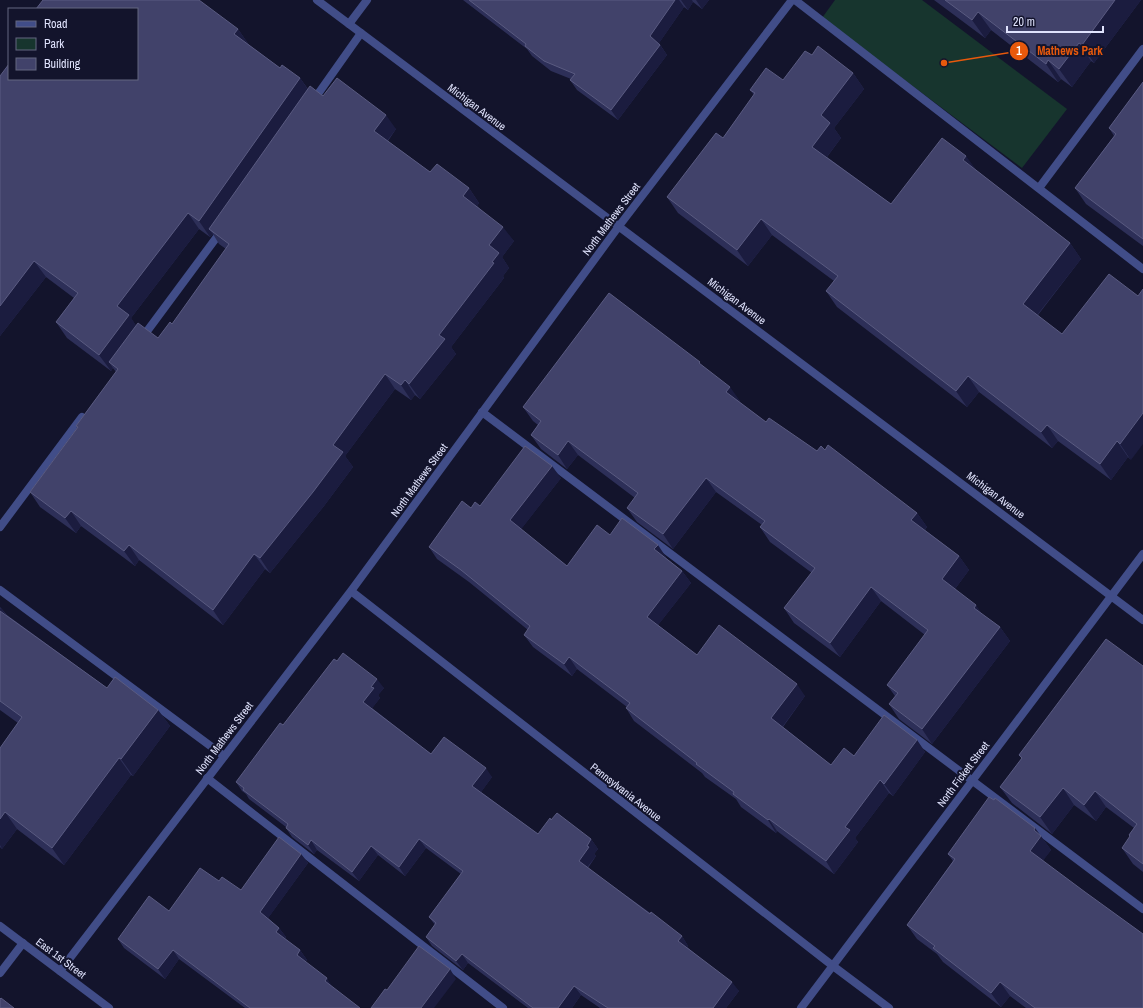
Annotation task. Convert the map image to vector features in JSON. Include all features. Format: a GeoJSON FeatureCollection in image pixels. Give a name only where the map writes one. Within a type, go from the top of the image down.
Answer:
{"type":"FeatureCollection","features":[{"type":"Feature","properties":{"kind":"street","name":"Michigan Avenue"},"geometry":{"type":"LineString","coordinates":[[317,0],[1143,620]]}},
{"type":"Feature","properties":{"kind":"street"},"geometry":{"type":"LineString","coordinates":[[349,24],[368,0]]}},
{"type":"Feature","properties":{"kind":"street"},"geometry":{"type":"LineString","coordinates":[[793,0],[1143,269]]}},
{"type":"Feature","properties":{"kind":"street","name":"North Mathews Street"},"geometry":{"type":"LineString","coordinates":[[60,971],[350,591],[619,226],[793,0]]}},
{"type":"Feature","properties":{"kind":"street"},"geometry":{"type":"LineString","coordinates":[[306,111],[361,33]]}},
{"type":"Feature","properties":{"kind":"street"},"geometry":{"type":"LineString","coordinates":[[1039,188],[1143,49]]}},
{"type":"Feature","properties":{"kind":"street"},"geometry":{"type":"LineString","coordinates":[[139,342],[229,220]]}},
{"type":"Feature","properties":{"kind":"street"},"geometry":{"type":"LineString","coordinates":[[0,527],[86,412]]}},
{"type":"Feature","properties":{"kind":"street"},"geometry":{"type":"LineString","coordinates":[[482,412],[1143,909]]}},
{"type":"Feature","properties":{"kind":"street","name":"North Fickett Street"},"geometry":{"type":"LineString","coordinates":[[801,1008],[1143,554]]}},
{"type":"Feature","properties":{"kind":"street"},"geometry":{"type":"LineString","coordinates":[[0,590],[224,756]]}},
{"type":"Feature","properties":{"kind":"street","name":"Pennsylvania Avenue"},"geometry":{"type":"LineString","coordinates":[[350,591],[889,1008]]}},
{"type":"Feature","properties":{"kind":"street"},"geometry":{"type":"LineString","coordinates":[[207,778],[503,1008]]}},
{"type":"Feature","properties":{"kind":"street","name":"East 1st Street"},"geometry":{"type":"LineString","coordinates":[[0,926],[109,1008]]}},
{"type":"Feature","properties":{"kind":"street"},"geometry":{"type":"LineString","coordinates":[[0,973],[23,943]]}},
{"type":"Feature","properties":{"kind":"green space"},"geometry":{"type":"Polygon","coordinates":[[[835,0],[922,0],[1067,109],[1022,168],[822,18],[835,0]]]}},
{"type":"Feature","properties":{"kind":"building"},"geometry":{"type":"Polygon","coordinates":[[[43,0],[199,0],[238,29],[234,34],[280,68],[282,65],[300,78],[199,221],[188,213],[117,306],[129,315],[99,355],[56,322],[78,293],[34,261],[0,306],[0,76],[8,65],[8,80],[138,80],[138,8],[37,8],[43,0]]]}},
{"type":"Feature","properties":{"kind":"building"},"geometry":{"type":"Polygon","coordinates":[[[469,0],[675,0],[650,36],[660,45],[611,110],[570,80],[575,74],[544,61],[525,46],[526,44],[469,0]]]}},
{"type":"Feature","properties":{"kind":"building"},"geometry":{"type":"Polygon","coordinates":[[[945,0],[1115,0],[1082,45],[1079,43],[1059,69],[1048,60],[1046,64],[978,12],[972,20],[945,0]]]}},
{"type":"Feature","properties":{"kind":"building"},"geometry":{"type":"Polygon","coordinates":[[[818,46],[853,73],[821,115],[830,123],[812,147],[891,204],[942,138],[966,156],[963,160],[1070,243],[1023,304],[1062,334],[1109,274],[1138,296],[1143,289],[1143,413],[1120,444],[1117,441],[1100,464],[1047,425],[1041,432],[968,376],[956,391],[826,291],[838,276],[761,219],[737,250],[667,197],[716,133],[723,138],[755,93],[750,90],[766,68],[783,80],[805,51],[812,55],[818,46]]]}},
{"type":"Feature","properties":{"kind":"building"},"geometry":{"type":"Polygon","coordinates":[[[337,78],[386,115],[374,131],[430,172],[437,164],[469,188],[463,196],[503,227],[489,245],[499,253],[492,262],[494,263],[439,335],[445,339],[409,384],[405,380],[401,385],[385,374],[333,445],[343,452],[260,558],[254,554],[213,610],[129,545],[124,551],[71,511],[65,518],[30,492],[78,427],[76,426],[118,369],[109,362],[138,323],[158,338],[170,322],[172,324],[229,244],[209,229],[310,86],[323,96],[337,78]]]}},
{"type":"Feature","properties":{"kind":"building"},"geometry":{"type":"Polygon","coordinates":[[[1143,82],[1143,239],[1075,188],[1116,134],[1109,128],[1143,82]]]}},
{"type":"Feature","properties":{"kind":"building"},"geometry":{"type":"Polygon","coordinates":[[[609,293],[700,362],[699,363],[730,387],[726,392],[766,422],[769,418],[817,451],[821,446],[825,450],[828,445],[917,513],[911,520],[959,556],[942,579],[976,605],[974,608],[1000,627],[922,729],[889,704],[898,693],[887,685],[928,630],[871,587],[830,643],[784,608],[815,568],[760,527],[765,521],[706,478],[663,534],[627,508],[638,493],[568,441],[558,455],[531,435],[541,421],[523,407],[609,293]]]}},
{"type":"Feature","properties":{"kind":"building"},"geometry":{"type":"Polygon","coordinates":[[[525,446],[552,466],[510,520],[567,566],[597,525],[610,535],[622,518],[658,545],[654,549],[682,571],[647,617],[697,655],[719,625],[797,684],[771,718],[831,765],[844,748],[854,756],[884,715],[917,740],[884,784],[880,780],[845,827],[850,830],[826,861],[733,794],[734,792],[696,764],[697,763],[626,708],[630,703],[569,657],[564,664],[524,635],[530,626],[461,570],[429,547],[462,501],[471,508],[475,502],[480,506],[525,446]]]}},
{"type":"Feature","properties":{"kind":"building"},"geometry":{"type":"Polygon","coordinates":[[[0,611],[107,688],[115,677],[158,710],[121,759],[119,758],[52,848],[5,812],[0,819],[0,748],[22,717],[0,701],[0,611]]]}},
{"type":"Feature","properties":{"kind":"building"},"geometry":{"type":"Polygon","coordinates":[[[1106,639],[1143,666],[1143,864],[1122,848],[1137,824],[1095,791],[1084,805],[1063,788],[1040,817],[1000,787],[1022,758],[1019,755],[1106,639]]]}},
{"type":"Feature","properties":{"kind":"building"},"geometry":{"type":"Polygon","coordinates":[[[343,653],[377,679],[371,687],[374,688],[363,702],[431,754],[444,737],[486,768],[472,786],[538,834],[550,818],[551,820],[557,813],[591,839],[587,846],[589,847],[579,861],[682,936],[678,941],[732,982],[713,1008],[608,1008],[574,986],[558,1008],[533,1008],[462,954],[456,961],[426,937],[436,923],[429,917],[463,871],[419,839],[399,867],[371,846],[352,872],[311,840],[308,845],[286,828],[288,824],[243,790],[244,788],[236,782],[280,723],[283,725],[334,659],[337,661],[343,653]]]}},
{"type":"Feature","properties":{"kind":"building"},"geometry":{"type":"Polygon","coordinates":[[[989,797],[994,800],[995,798],[1035,828],[1034,830],[1041,836],[1030,851],[1143,934],[1143,1008],[1035,1008],[1000,982],[991,993],[933,948],[935,946],[907,925],[955,859],[948,854],[989,797]]]}},
{"type":"Feature","properties":{"kind":"building"},"geometry":{"type":"Polygon","coordinates":[[[279,837],[301,854],[260,912],[279,928],[276,932],[300,950],[297,955],[327,978],[325,981],[360,1008],[250,1008],[173,950],[158,969],[118,939],[149,896],[169,911],[200,868],[219,881],[222,877],[241,890],[279,837]]]}},
{"type":"Feature","properties":{"kind":"building"},"geometry":{"type":"Polygon","coordinates":[[[419,946],[450,969],[421,1008],[371,1008],[385,989],[387,990],[419,946]]]}},
{"type":"Feature","properties":{"kind":"building"},"geometry":{"type":"Polygon","coordinates":[[[1,998],[14,1008],[0,1008],[1,998]]]}},
{"type":"Feature","properties":{"kind":"place","name":"Mathews Park"},"geometry":{"type":"Point","coordinates":[944,63]}}]}
